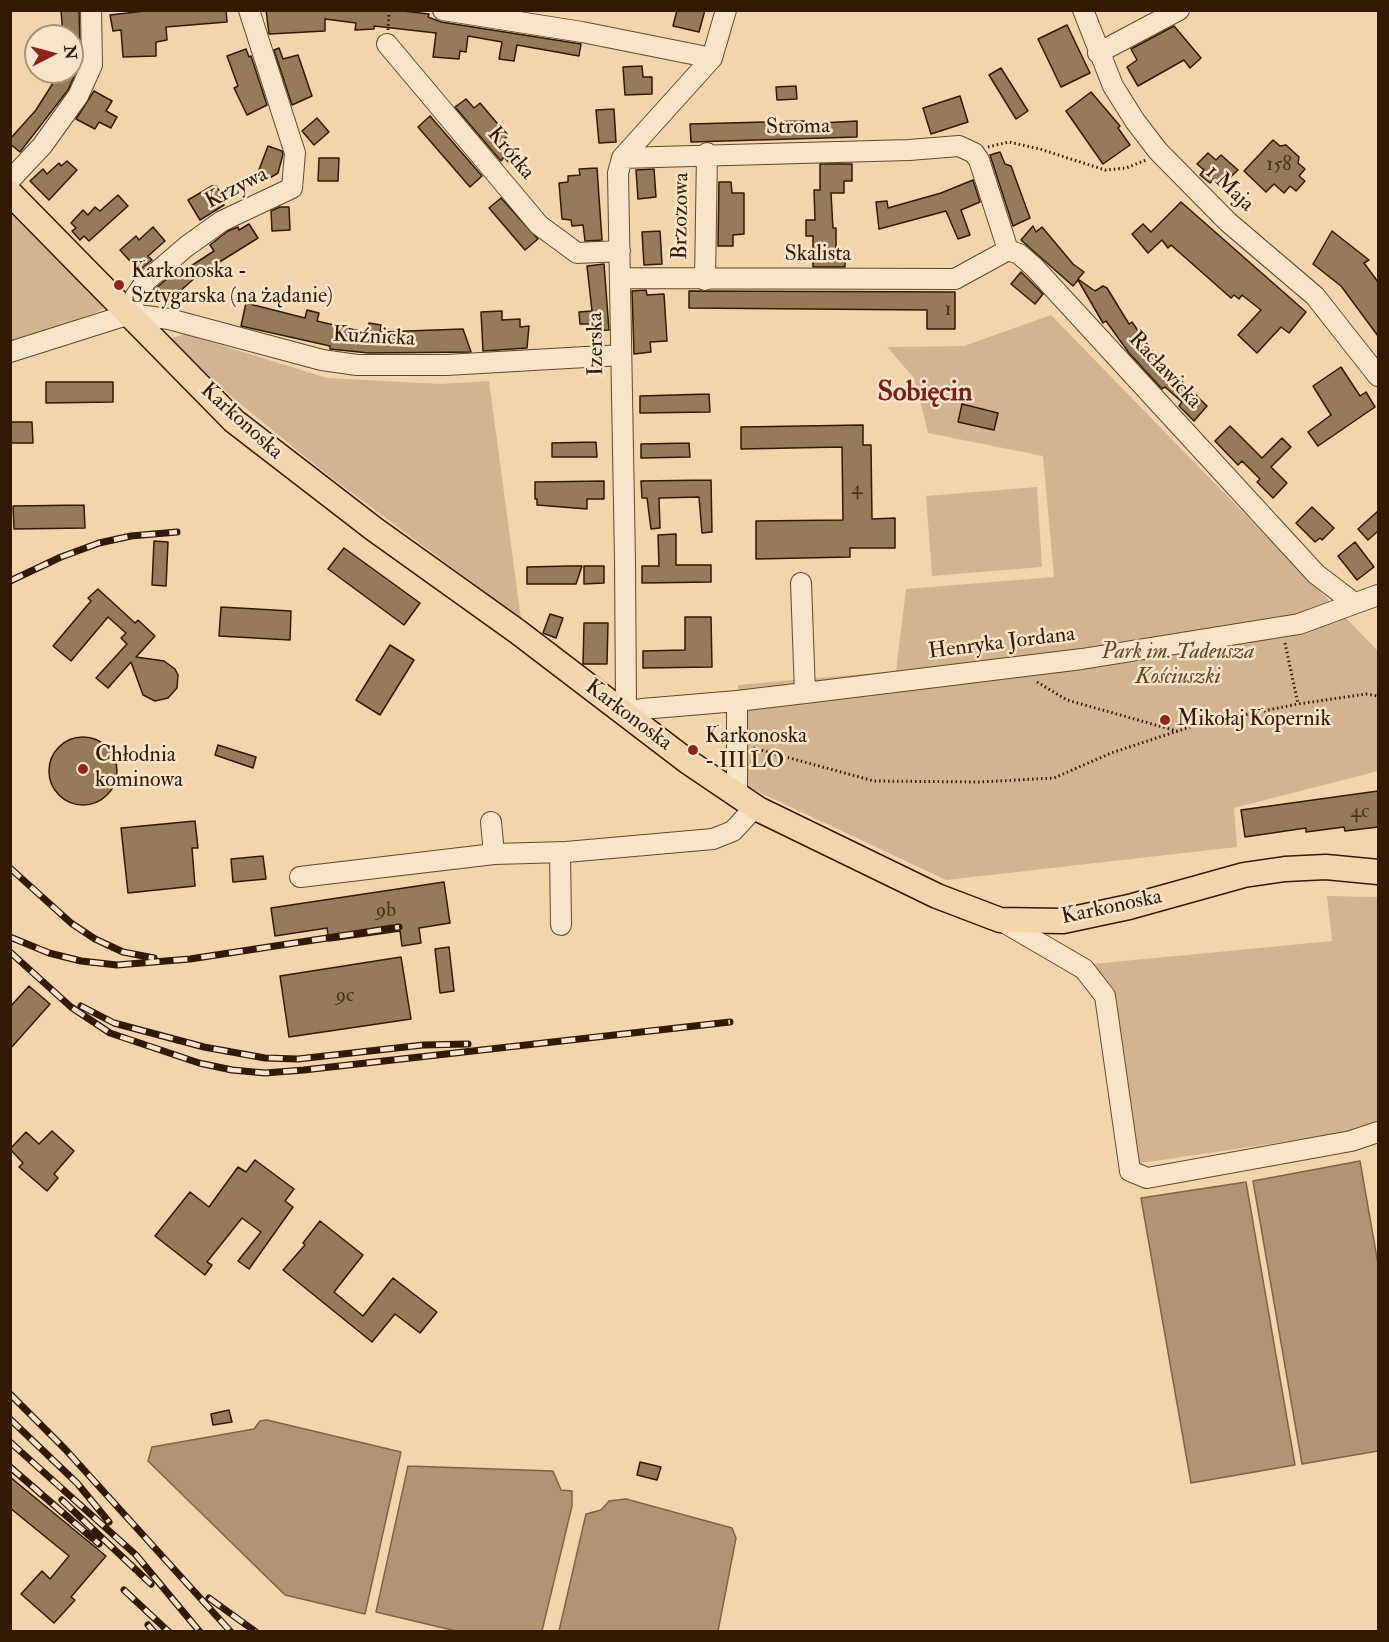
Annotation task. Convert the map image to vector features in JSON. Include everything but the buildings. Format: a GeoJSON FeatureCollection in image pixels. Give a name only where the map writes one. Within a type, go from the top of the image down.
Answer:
{"type":"FeatureCollection","features":[{"type":"Feature","properties":{"kind":"main road","name":"Karkonoska"},"geometry":{"type":"LineString","coordinates":[[10,193],[234,421],[365,522],[746,801],[937,896],[1000,921],[1063,921],[1129,907],[1244,875],[1285,869],[1326,867],[1378,872]]}},
{"type":"Feature","properties":{"kind":"street"},"geometry":{"type":"LineString","coordinates":[[10,180],[42,146],[78,96],[92,64],[91,10]]}},
{"type":"Feature","properties":{"kind":"street","name":"Krzywa"},"geometry":{"type":"LineString","coordinates":[[130,314],[135,297],[146,281],[193,242],[222,221],[292,188],[295,153],[249,10]]}},
{"type":"Feature","properties":{"kind":"street"},"geometry":{"type":"LineString","coordinates":[[443,10],[582,32],[712,58]]}},
{"type":"Feature","properties":{"kind":"street"},"geometry":{"type":"LineString","coordinates":[[622,158],[712,58],[726,10]]}},
{"type":"Feature","properties":{"kind":"street","name":"1 Maja"},"geometry":{"type":"LineString","coordinates":[[1083,10],[1098,53],[1123,104],[1158,151],[1228,222],[1315,296],[1378,376]]}},
{"type":"Feature","properties":{"kind":"street"},"geometry":{"type":"LineString","coordinates":[[1098,53],[1179,10]]}},
{"type":"Feature","properties":{"kind":"street","name":"Krótka"},"geometry":{"type":"LineString","coordinates":[[387,44],[538,225],[577,253],[620,251]]}},
{"type":"Feature","properties":{"kind":"street","name":"Stroma"},"geometry":{"type":"LineString","coordinates":[[622,158],[707,153],[909,150],[959,146],[974,153],[979,160],[1008,250]]}},
{"type":"Feature","properties":{"kind":"street","name":"Brzozowa"},"geometry":{"type":"LineString","coordinates":[[705,280],[707,153]]}},
{"type":"Feature","properties":{"kind":"street","name":"Izerska"},"geometry":{"type":"LineString","coordinates":[[622,158],[618,173],[625,572],[626,705],[623,713]]}},
{"type":"Feature","properties":{"kind":"street","name":"Skalista"},"geometry":{"type":"LineString","coordinates":[[620,278],[955,279],[1008,250]]}},
{"type":"Feature","properties":{"kind":"street","name":"Racławicka"},"geometry":{"type":"LineString","coordinates":[[1008,250],[1019,254],[1034,267],[1316,574],[1354,603]]}},
{"type":"Feature","properties":{"kind":"street"},"geometry":{"type":"LineString","coordinates":[[10,352],[130,314]]}},
{"type":"Feature","properties":{"kind":"street","name":"Kuźnicka"},"geometry":{"type":"LineString","coordinates":[[130,314],[169,319],[322,360],[357,364],[446,365],[621,355]]}},
{"type":"Feature","properties":{"kind":"street"},"geometry":{"type":"LineString","coordinates":[[801,583],[805,693]]}},
{"type":"Feature","properties":{"kind":"street","name":"Henryka Jordana"},"geometry":{"type":"LineString","coordinates":[[623,713],[1012,668],[1281,627],[1299,624],[1378,595]]}},
{"type":"Feature","properties":{"kind":"street"},"geometry":{"type":"LineString","coordinates":[[300,877],[494,854],[560,852],[713,839],[733,831],[746,801],[737,743],[737,701]]}},
{"type":"Feature","properties":{"kind":"street"},"geometry":{"type":"LineString","coordinates":[[491,822],[494,854]]}},
{"type":"Feature","properties":{"kind":"street"},"geometry":{"type":"LineString","coordinates":[[560,852],[561,925]]}},
{"type":"Feature","properties":{"kind":"street"},"geometry":{"type":"LineString","coordinates":[[1000,921],[1084,969],[1105,996],[1130,1171],[1147,1178],[1351,1141],[1378,1132]]}},
{"type":"Feature","properties":{"kind":"path"},"geometry":{"type":"LineString","coordinates":[[993,145],[1009,142],[1040,149],[1105,170],[1126,168],[1148,160]]}},
{"type":"Feature","properties":{"kind":"path"},"geometry":{"type":"LineString","coordinates":[[1281,627],[1298,704]]}},
{"type":"Feature","properties":{"kind":"path"},"geometry":{"type":"LineString","coordinates":[[1012,668],[1067,700],[1177,732]]}},
{"type":"Feature","properties":{"kind":"path"},"geometry":{"type":"LineString","coordinates":[[737,743],[874,781],[980,782],[1054,778],[1111,753],[1199,724],[1298,704],[1365,694],[1378,696]]}},
{"type":"Feature","properties":{"kind":"green space"},"geometry":{"type":"Polygon","coordinates":[[[10,203],[109,306],[62,329],[10,347],[10,203]]]}},
{"type":"Feature","properties":{"kind":"green space","name":"Park im. Tadeusza Kościuszki"},"geometry":{"type":"Polygon","coordinates":[[[1051,315],[1378,651],[1378,771],[1234,808],[1237,847],[946,880],[744,785],[738,685],[896,671],[906,589],[1054,577],[1043,456],[928,433],[914,378],[887,347],[964,346],[1051,315]]]}},
{"type":"Feature","properties":{"kind":"green space"},"geometry":{"type":"Polygon","coordinates":[[[185,334],[327,378],[441,384],[489,381],[521,619],[320,469],[232,397],[169,339],[185,334]]]}},
{"type":"Feature","properties":{"kind":"green space"},"geometry":{"type":"Polygon","coordinates":[[[1037,487],[1042,567],[932,576],[926,496],[1037,487]]]}},
{"type":"Feature","properties":{"kind":"green space"},"geometry":{"type":"Polygon","coordinates":[[[1327,896],[1378,897],[1378,1128],[1121,1166],[1093,964],[1332,941],[1327,896]]]}},
{"type":"Feature","properties":{"kind":"shaded area"},"geometry":{"type":"Polygon","coordinates":[[[1360,1161],[1378,1264],[1378,1451],[1302,1464],[1253,1181],[1360,1161]]]}},
{"type":"Feature","properties":{"kind":"shaded area"},"geometry":{"type":"Polygon","coordinates":[[[1246,1182],[1295,1465],[1191,1483],[1141,1198],[1246,1182]]]}},
{"type":"Feature","properties":{"kind":"shaded area"},"geometry":{"type":"Polygon","coordinates":[[[267,1420],[401,1452],[365,1614],[285,1595],[148,1461],[152,1447],[254,1429],[260,1421],[267,1420]]]}},
{"type":"Feature","properties":{"kind":"shaded area"},"geometry":{"type":"Polygon","coordinates":[[[408,1466],[553,1471],[561,1490],[572,1491],[572,1506],[542,1631],[456,1631],[376,1612],[408,1466]]]}},
{"type":"Feature","properties":{"kind":"shaded area"},"geometry":{"type":"Polygon","coordinates":[[[626,1499],[732,1528],[736,1538],[718,1631],[559,1631],[586,1514],[601,1510],[609,1501],[626,1499]]]}},
{"type":"Feature","properties":{"kind":"railway"},"geometry":{"type":"LineString","coordinates":[[10,581],[61,557],[99,543],[131,536],[177,532]]}},
{"type":"Feature","properties":{"kind":"railway"},"geometry":{"type":"LineString","coordinates":[[10,868],[71,923],[95,939],[123,952],[154,958]]}},
{"type":"Feature","properties":{"kind":"railway"},"geometry":{"type":"LineString","coordinates":[[10,937],[49,953],[81,961],[117,965],[190,959],[399,927]]}},
{"type":"Feature","properties":{"kind":"railway"},"geometry":{"type":"LineString","coordinates":[[10,952],[71,1007],[110,1033],[199,1063],[232,1070],[265,1073],[304,1070],[730,1022]]}},
{"type":"Feature","properties":{"kind":"railway"},"geometry":{"type":"LineString","coordinates":[[81,1006],[114,1023],[204,1047],[265,1058],[298,1059],[423,1045],[468,1044]]}},
{"type":"Feature","properties":{"kind":"railway"},"geometry":{"type":"LineString","coordinates":[[10,1394],[65,1449],[231,1632]]}},
{"type":"Feature","properties":{"kind":"railway"},"geometry":{"type":"LineString","coordinates":[[10,1419],[77,1483],[109,1522]]}},
{"type":"Feature","properties":{"kind":"railway"},"geometry":{"type":"LineString","coordinates":[[10,1442],[136,1555],[200,1632]]}},
{"type":"Feature","properties":{"kind":"railway"},"geometry":{"type":"LineString","coordinates":[[10,1467],[99,1544]]}},
{"type":"Feature","properties":{"kind":"railway"},"geometry":{"type":"LineString","coordinates":[[62,1500],[151,1584]]}},
{"type":"Feature","properties":{"kind":"railway"},"geometry":{"type":"LineString","coordinates":[[124,1590],[169,1632]]}},
{"type":"Feature","properties":{"kind":"railway"},"geometry":{"type":"LineString","coordinates":[[209,1598],[256,1632]]}},
{"type":"Feature","properties":{"kind":"railway"},"geometry":{"type":"LineString","coordinates":[[148,1625],[154,1632]]}},
{"type":"Feature","properties":{"kind":"place","name":"Karkonoska - Sztygarska (na żądanie)"},"geometry":{"type":"Point","coordinates":[119,285]}},
{"type":"Feature","properties":{"kind":"place","name":"Mikołaj Kopernik"},"geometry":{"type":"Point","coordinates":[1165,720]}},
{"type":"Feature","properties":{"kind":"place","name":"Karkonoska - III LO"},"geometry":{"type":"Point","coordinates":[693,750]}},
{"type":"Feature","properties":{"kind":"place","name":"Chłodnia kominowa"},"geometry":{"type":"Point","coordinates":[83,769]}},
{"type":"Feature","properties":{"kind":"district","name":"Sobięcin"},"geometry":{"type":"Point","coordinates":[925,394]}}]}
